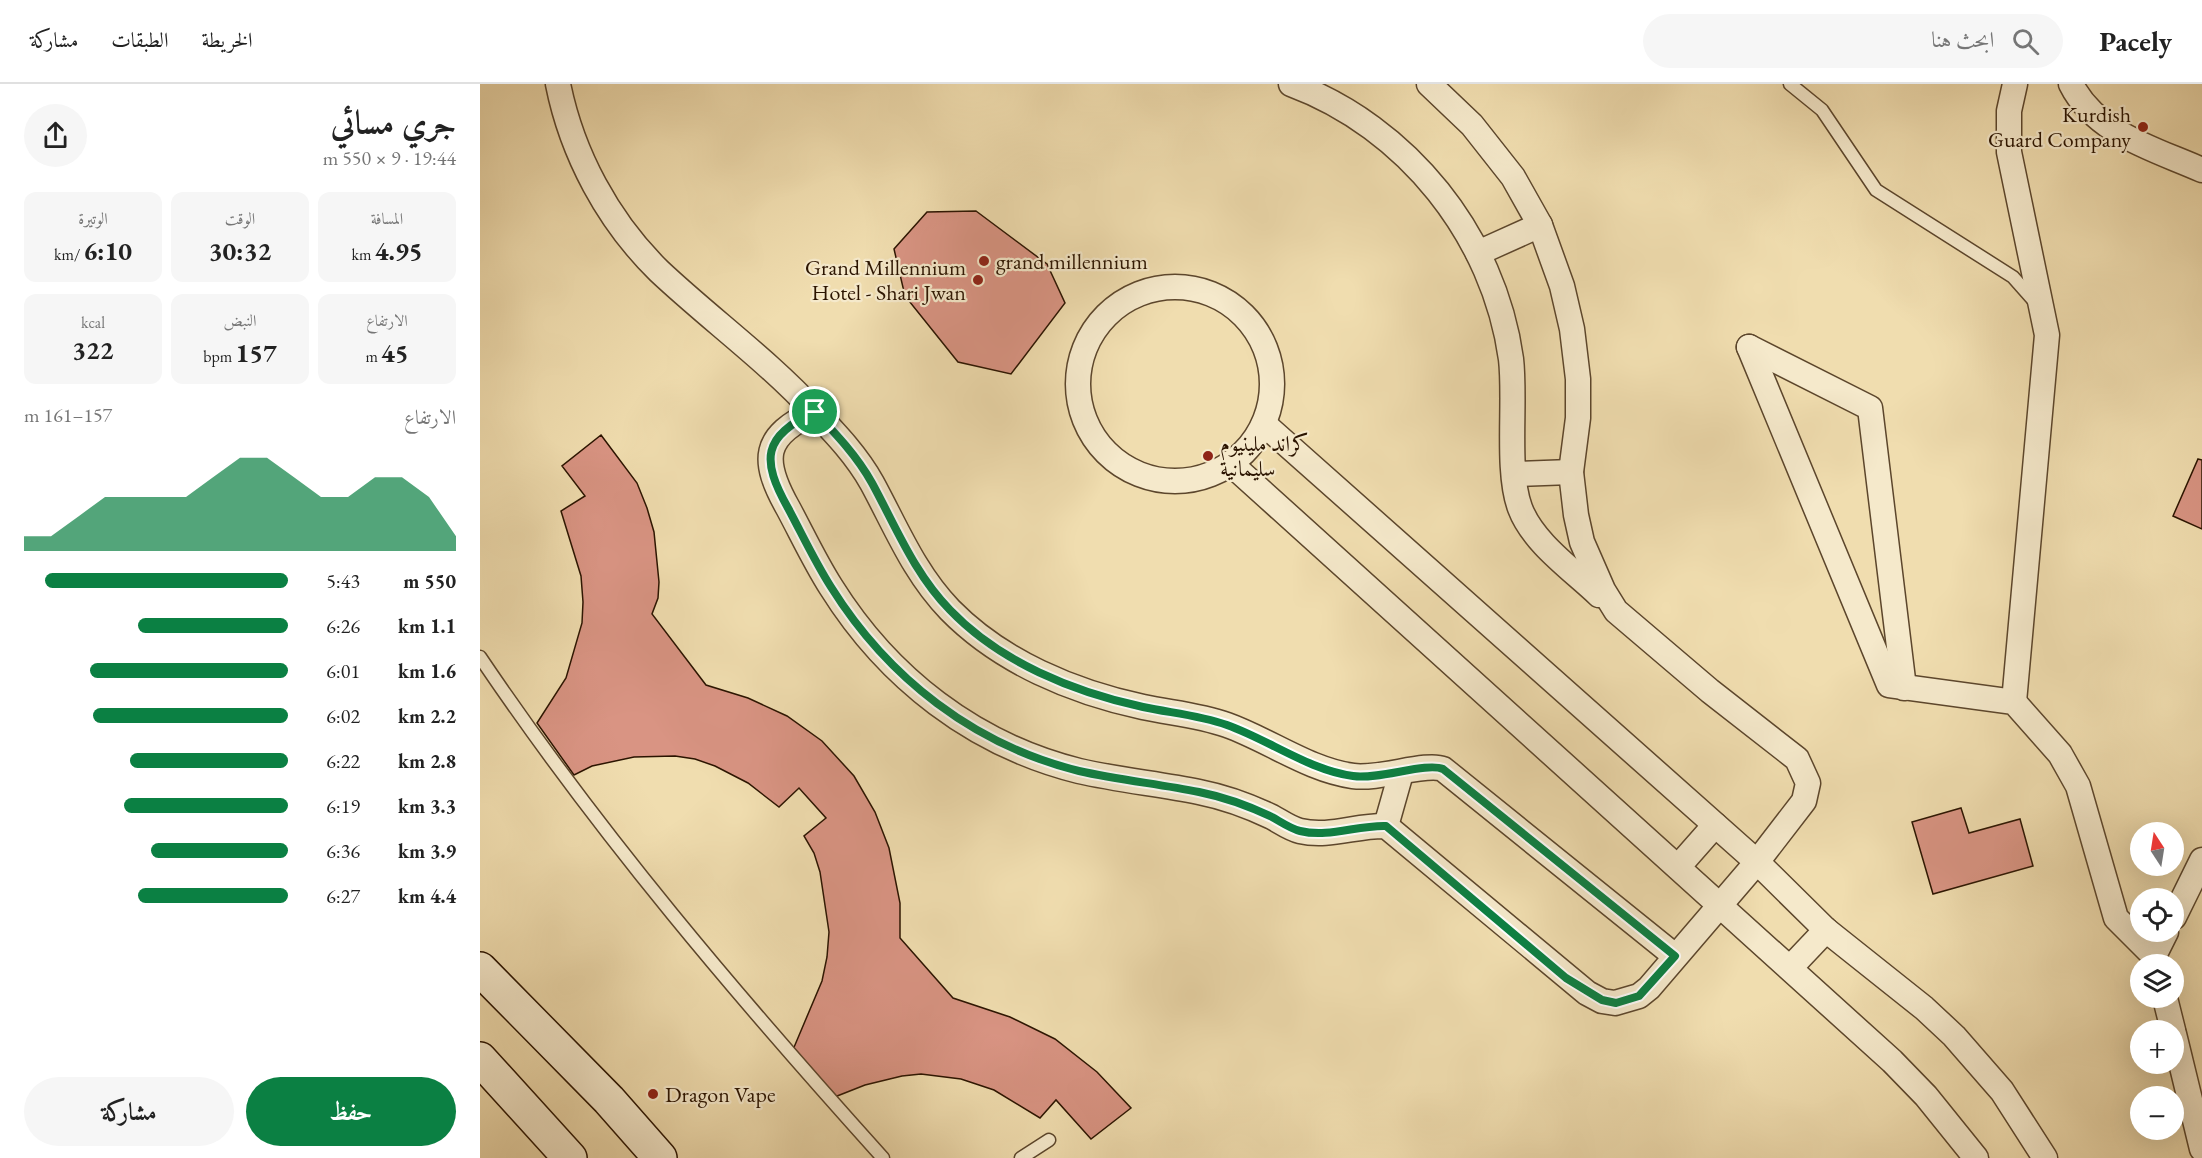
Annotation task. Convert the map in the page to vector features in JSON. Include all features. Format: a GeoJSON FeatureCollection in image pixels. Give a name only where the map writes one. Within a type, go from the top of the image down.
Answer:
{"type":"FeatureCollection","features":[{"type":"Feature","properties":{"kind":"main road"},"geometry":{"type":"LineString","coordinates":[[480,969],[609,1100],[660,1158]]}},
{"type":"Feature","properties":{"kind":"main road"},"geometry":{"type":"LineString","coordinates":[[480,1059],[570,1158]]}},
{"type":"Feature","properties":{"kind":"street"},"geometry":{"type":"LineString","coordinates":[[558,84],[582,158],[608,208],[635,245],[659,270],[773,369],[815,412],[861,465],[906,552],[927,582],[950,610],[1002,651],[1044,674],[1089,692],[1222,724],[1336,772],[1365,777],[1436,766],[1455,777],[1675,956]]}},
{"type":"Feature","properties":{"kind":"street"},"geometry":{"type":"LineString","coordinates":[[1429,84],[1453,105],[1494,151],[1513,177],[1540,225],[1562,285],[1572,329],[1578,379],[1578,418],[1571,472],[1582,542],[1603,590],[1616,611]]}},
{"type":"Feature","properties":{"kind":"street"},"geometry":{"type":"LineString","coordinates":[[2014,702],[2048,335],[2009,152],[2009,111],[2015,84]]}},
{"type":"Feature","properties":{"kind":"street"},"geometry":{"type":"LineString","coordinates":[[2072,84],[2084,105],[2114,131],[2202,170]]}},
{"type":"Feature","properties":{"kind":"street"},"geometry":{"type":"LineString","coordinates":[[815,412],[796,420],[778,436],[770,457],[773,481],[831,586],[857,625],[888,663],[927,698],[971,727],[1027,754],[1077,770],[1206,793],[1252,808],[1298,831],[1331,832],[1372,825],[1386,826],[1566,978],[1602,1000],[1616,1003],[1639,996],[1757,862],[1804,801],[1808,783],[1801,764],[1616,611],[1534,534],[1520,508],[1515,474],[1511,358],[1499,304],[1478,254],[1450,205],[1419,168],[1371,128],[1300,86]]}},
{"type":"Feature","properties":{"kind":"street"},"geometry":{"type":"LineString","coordinates":[[1478,254],[1540,225]]}},
{"type":"Feature","properties":{"kind":"street"},"geometry":{"type":"LineString","coordinates":[[1173,286],[1205,291],[1234,306],[1257,330],[1270,360],[1273,392],[1264,424],[1247,450],[1222,470],[1192,480],[1161,480],[1130,471],[1105,452],[1087,426],[1078,396],[1079,365],[1091,334],[1112,309],[1140,292],[1173,286]]}},
{"type":"Feature","properties":{"kind":"street"},"geometry":{"type":"LineString","coordinates":[[1904,688],[1870,408],[1749,347],[1889,685],[1904,688],[2014,702],[2069,768],[2078,786],[2116,918],[2150,954]]}},
{"type":"Feature","properties":{"kind":"street"},"geometry":{"type":"LineString","coordinates":[[1264,424],[1757,862],[1826,930],[1924,1008],[1954,1036],[2002,1091],[2045,1158]]}},
{"type":"Feature","properties":{"kind":"street"},"geometry":{"type":"LineString","coordinates":[[1230,463],[1791,968],[1909,1078],[1976,1158]]}},
{"type":"Feature","properties":{"kind":"street"},"geometry":{"type":"LineString","coordinates":[[1515,474],[1571,472]]}},
{"type":"Feature","properties":{"kind":"street"},"geometry":{"type":"LineString","coordinates":[[1386,826],[1401,773]]}},
{"type":"Feature","properties":{"kind":"street"},"geometry":{"type":"LineString","coordinates":[[1678,867],[1715,825]]}},
{"type":"Feature","properties":{"kind":"street"},"geometry":{"type":"LineString","coordinates":[[2184,897],[2202,860]]}},
{"type":"Feature","properties":{"kind":"street"},"geometry":{"type":"LineString","coordinates":[[1791,968],[1826,930]]}},
{"type":"Feature","properties":{"kind":"street"},"geometry":{"type":"LineString","coordinates":[[2183,1074],[2202,1149]]}},
{"type":"Feature","properties":{"kind":"lane"},"geometry":{"type":"LineString","coordinates":[[1790,84],[1822,110],[1876,190],[2013,278],[2035,302],[2048,335]]}},
{"type":"Feature","properties":{"kind":"lane"},"geometry":{"type":"LineString","coordinates":[[480,657],[556,765],[672,916],[736,993],[883,1158]]}},
{"type":"Feature","properties":{"kind":"lane"},"geometry":{"type":"LineString","coordinates":[[1021,1158],[1049,1140]]}},
{"type":"Feature","properties":{"kind":"building","name":"Grand Millennium Hotel - Shari Jwan"},"geometry":{"type":"Polygon","coordinates":[[[976,211],[1047,264],[1065,303],[1011,374],[958,362],[905,296],[894,249],[927,212],[976,211]]]}},
{"type":"Feature","properties":{"kind":"building"},"geometry":{"type":"Polygon","coordinates":[[[601,435],[637,483],[654,532],[659,582],[658,598],[652,614],[706,685],[748,698],[787,716],[822,741],[854,776],[875,812],[889,848],[900,903],[900,938],[953,998],[1010,1017],[1055,1039],[1097,1072],[1131,1108],[1091,1139],[1056,1100],[1040,1118],[994,1090],[961,1079],[921,1074],[902,1076],[865,1085],[832,1098],[792,1052],[822,981],[827,957],[829,932],[820,872],[814,853],[804,836],[826,818],[799,788],[779,807],[748,783],[715,766],[695,759],[675,756],[634,757],[592,766],[574,775],[537,723],[566,678],[582,623],[581,576],[561,511],[585,496],[562,466],[601,435]]]}},
{"type":"Feature","properties":{"kind":"building"},"geometry":{"type":"Polygon","coordinates":[[[2198,459],[2202,460],[2202,529],[2173,516],[2198,459]]]}},
{"type":"Feature","properties":{"kind":"building"},"geometry":{"type":"Polygon","coordinates":[[[1961,808],[1969,833],[2020,819],[2033,866],[1933,894],[1912,822],[1961,808]]]}},
{"type":"Feature","properties":{"kind":"place","name":"Kurdish Guard Company"},"geometry":{"type":"Point","coordinates":[2143,127]}},
{"type":"Feature","properties":{"kind":"place","name":"grand millennium"},"geometry":{"type":"Point","coordinates":[984,261]}},
{"type":"Feature","properties":{"kind":"place","name":"Grand Millennium Hotel - Shari Jwan"},"geometry":{"type":"Point","coordinates":[978,280]}},
{"type":"Feature","properties":{"kind":"place","name":"كراند ملينيوم سليمانية"},"geometry":{"type":"Point","coordinates":[1208,456]}},
{"type":"Feature","properties":{"kind":"place","name":"Dragon Vape"},"geometry":{"type":"Point","coordinates":[653,1094]}},
{"type":"Feature","properties":{"kind":"route"},"geometry":{"type":"LineString","coordinates":[[815,412],[861,465],[906,552],[927,582],[950,610],[993,646],[1020,662],[1067,684],[1118,701],[1192,715],[1247,732],[1316,765],[1336,772],[1365,777],[1391,775],[1436,766],[1443,769],[1675,956],[1649,988],[1639,996],[1616,1003],[1602,1000],[1587,993],[1566,978],[1386,826],[1372,825],[1315,833],[1298,831],[1252,808],[1206,793],[1077,770],[1027,754],[971,727],[927,698],[888,663],[857,625],[831,586],[773,481],[770,457],[778,436],[796,420],[815,412]]}}]}
